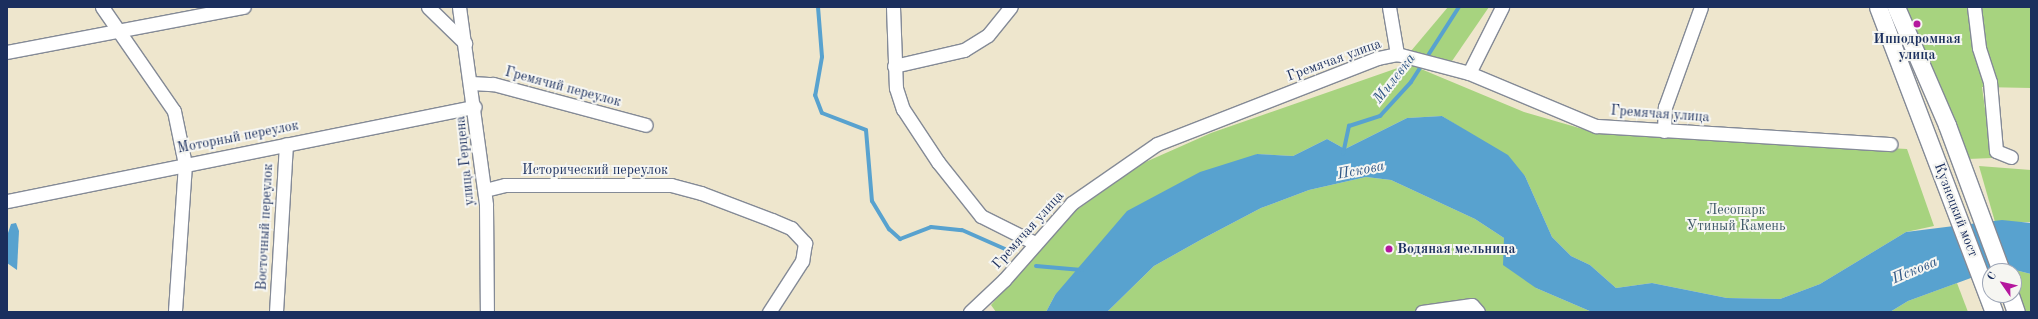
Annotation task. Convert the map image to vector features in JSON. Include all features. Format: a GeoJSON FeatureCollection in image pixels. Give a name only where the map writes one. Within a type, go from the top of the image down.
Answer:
{"type":"FeatureCollection","features":[{"type":"Feature","properties":{"kind":"street"},"geometry":{"type":"LineString","coordinates":[[102,7],[174,111],[185,164],[174,312]]}},
{"type":"Feature","properties":{"kind":"street"},"geometry":{"type":"LineString","coordinates":[[7,52],[244,7]]}},
{"type":"Feature","properties":{"kind":"street"},"geometry":{"type":"LineString","coordinates":[[428,7],[465,44]]}},
{"type":"Feature","properties":{"kind":"street","name":"улица Герцена"},"geometry":{"type":"LineString","coordinates":[[459,7],[475,107],[485,190],[487,312]]}},
{"type":"Feature","properties":{"kind":"street"},"geometry":{"type":"LineString","coordinates":[[893,7],[894,66],[903,109],[938,162],[981,216],[1032,246]]}},
{"type":"Feature","properties":{"kind":"street"},"geometry":{"type":"LineString","coordinates":[[894,66],[964,50],[977,44],[1011,7]]}},
{"type":"Feature","properties":{"kind":"street"},"geometry":{"type":"LineString","coordinates":[[1389,7],[1403,56]]}},
{"type":"Feature","properties":{"kind":"street"},"geometry":{"type":"LineString","coordinates":[[1469,73],[1502,7]]}},
{"type":"Feature","properties":{"kind":"street"},"geometry":{"type":"LineString","coordinates":[[1664,131],[1665,107],[1701,7]]}},
{"type":"Feature","properties":{"kind":"street","name":"Кузнецкий мост"},"geometry":{"type":"LineString","coordinates":[[1878,7],[1994,312]]}},
{"type":"Feature","properties":{"kind":"street","name":"Кузнецкий мост"},"geometry":{"type":"LineString","coordinates":[[1896,7],[1947,125],[1998,263]]}},
{"type":"Feature","properties":{"kind":"street"},"geometry":{"type":"LineString","coordinates":[[1974,7],[1979,48],[1990,82],[1996,151],[2011,157]]}},
{"type":"Feature","properties":{"kind":"street","name":"Гремячая улица"},"geometry":{"type":"LineString","coordinates":[[970,312],[1004,280],[1032,246],[1072,203],[1157,144],[1378,58],[1403,56],[1469,73],[1596,126],[1890,144]]}},
{"type":"Feature","properties":{"kind":"street","name":"Гремячий переулок"},"geometry":{"type":"LineString","coordinates":[[471,83],[493,84],[646,125]]}},
{"type":"Feature","properties":{"kind":"street","name":"Моторный переулок"},"geometry":{"type":"LineString","coordinates":[[7,201],[185,164],[475,107]]}},
{"type":"Feature","properties":{"kind":"street","name":"Восточный переулок"},"geometry":{"type":"LineString","coordinates":[[276,312],[286,144]]}},
{"type":"Feature","properties":{"kind":"street","name":"Исторический переулок"},"geometry":{"type":"LineString","coordinates":[[485,190],[513,185],[671,185],[701,193],[772,220],[790,228],[805,243],[802,261],[769,312]]}},
{"type":"Feature","properties":{"kind":"street"},"geometry":{"type":"LineString","coordinates":[[1422,312],[1472,305],[1478,312]]}},
{"type":"Feature","properties":{"kind":"green space"},"geometry":{"type":"Polygon","coordinates":[[[1448,7],[1489,7],[1452,61],[1411,51],[1448,7]]]}},
{"type":"Feature","properties":{"kind":"green space"},"geometry":{"type":"Polygon","coordinates":[[[1904,7],[2031,7],[2031,88],[1982,87],[1992,158],[1968,159],[1904,7]]]}},
{"type":"Feature","properties":{"kind":"green space","name":"Лесопарк Утиный Камень"},"geometry":{"type":"Polygon","coordinates":[[[1409,64],[1524,112],[1593,132],[1907,149],[1934,226],[1906,232],[1820,284],[1780,299],[1727,298],[1652,283],[1616,288],[1590,265],[1571,256],[1552,237],[1525,176],[1490,146],[1442,116],[1407,118],[1345,149],[1327,139],[1293,156],[1257,154],[1055,295],[1046,312],[996,312],[991,305],[1071,214],[1141,164],[1211,133],[1409,64]]]}},
{"type":"Feature","properties":{"kind":"green space"},"geometry":{"type":"Polygon","coordinates":[[[1979,166],[2031,170],[2031,222],[1995,222],[1979,166]]]}},
{"type":"Feature","properties":{"kind":"green space"},"geometry":{"type":"Polygon","coordinates":[[[1366,177],[1391,180],[1475,219],[1504,238],[1536,288],[1592,312],[1107,312],[1154,266],[1261,208],[1309,190],[1366,177]]]}},
{"type":"Feature","properties":{"kind":"green space"},"geometry":{"type":"Polygon","coordinates":[[[2022,272],[2031,274],[2031,312],[2023,312],[2020,303],[2022,303],[2022,272]]]}},
{"type":"Feature","properties":{"kind":"green space"},"geometry":{"type":"Polygon","coordinates":[[[1957,283],[1968,312],[1890,312],[1908,301],[1957,283]]]}},
{"type":"Feature","properties":{"kind":"water","name":"Пскова"},"geometry":{"type":"Polygon","coordinates":[[[1442,116],[1508,155],[1525,176],[1552,237],[1571,256],[1590,265],[1616,288],[1652,283],[1727,298],[1780,299],[1820,284],[1906,232],[2002,220],[2031,223],[2031,274],[2022,272],[2022,263],[1982,263],[1982,274],[1908,301],[1890,312],[1592,312],[1536,288],[1503,265],[1504,238],[1475,219],[1391,180],[1366,177],[1309,190],[1261,208],[1154,266],[1107,312],[1046,312],[1055,295],[1127,211],[1200,172],[1257,154],[1293,156],[1327,139],[1345,149],[1407,118],[1442,116]]]}},
{"type":"Feature","properties":{"kind":"water"},"geometry":{"type":"Polygon","coordinates":[[[16,223],[19,231],[17,270],[7,263],[7,236],[11,224],[16,223]]]}},
{"type":"Feature","properties":{"kind":"waterway"},"geometry":{"type":"LineString","coordinates":[[818,7],[822,57],[815,95],[822,113],[866,130],[872,201],[889,229],[900,239],[931,227],[962,230],[1005,249]]}},
{"type":"Feature","properties":{"kind":"waterway","name":"Милевка"},"geometry":{"type":"LineString","coordinates":[[1343,154],[1349,126],[1380,116],[1411,82],[1459,7]]}},
{"type":"Feature","properties":{"kind":"waterway"},"geometry":{"type":"LineString","coordinates":[[1036,266],[1082,270]]}},
{"type":"Feature","properties":{"kind":"place","name":"Ипподромная улица"},"geometry":{"type":"Point","coordinates":[1917,24]}},
{"type":"Feature","properties":{"kind":"place","name":"Водяная мельница"},"geometry":{"type":"Point","coordinates":[1389,249]}}]}
